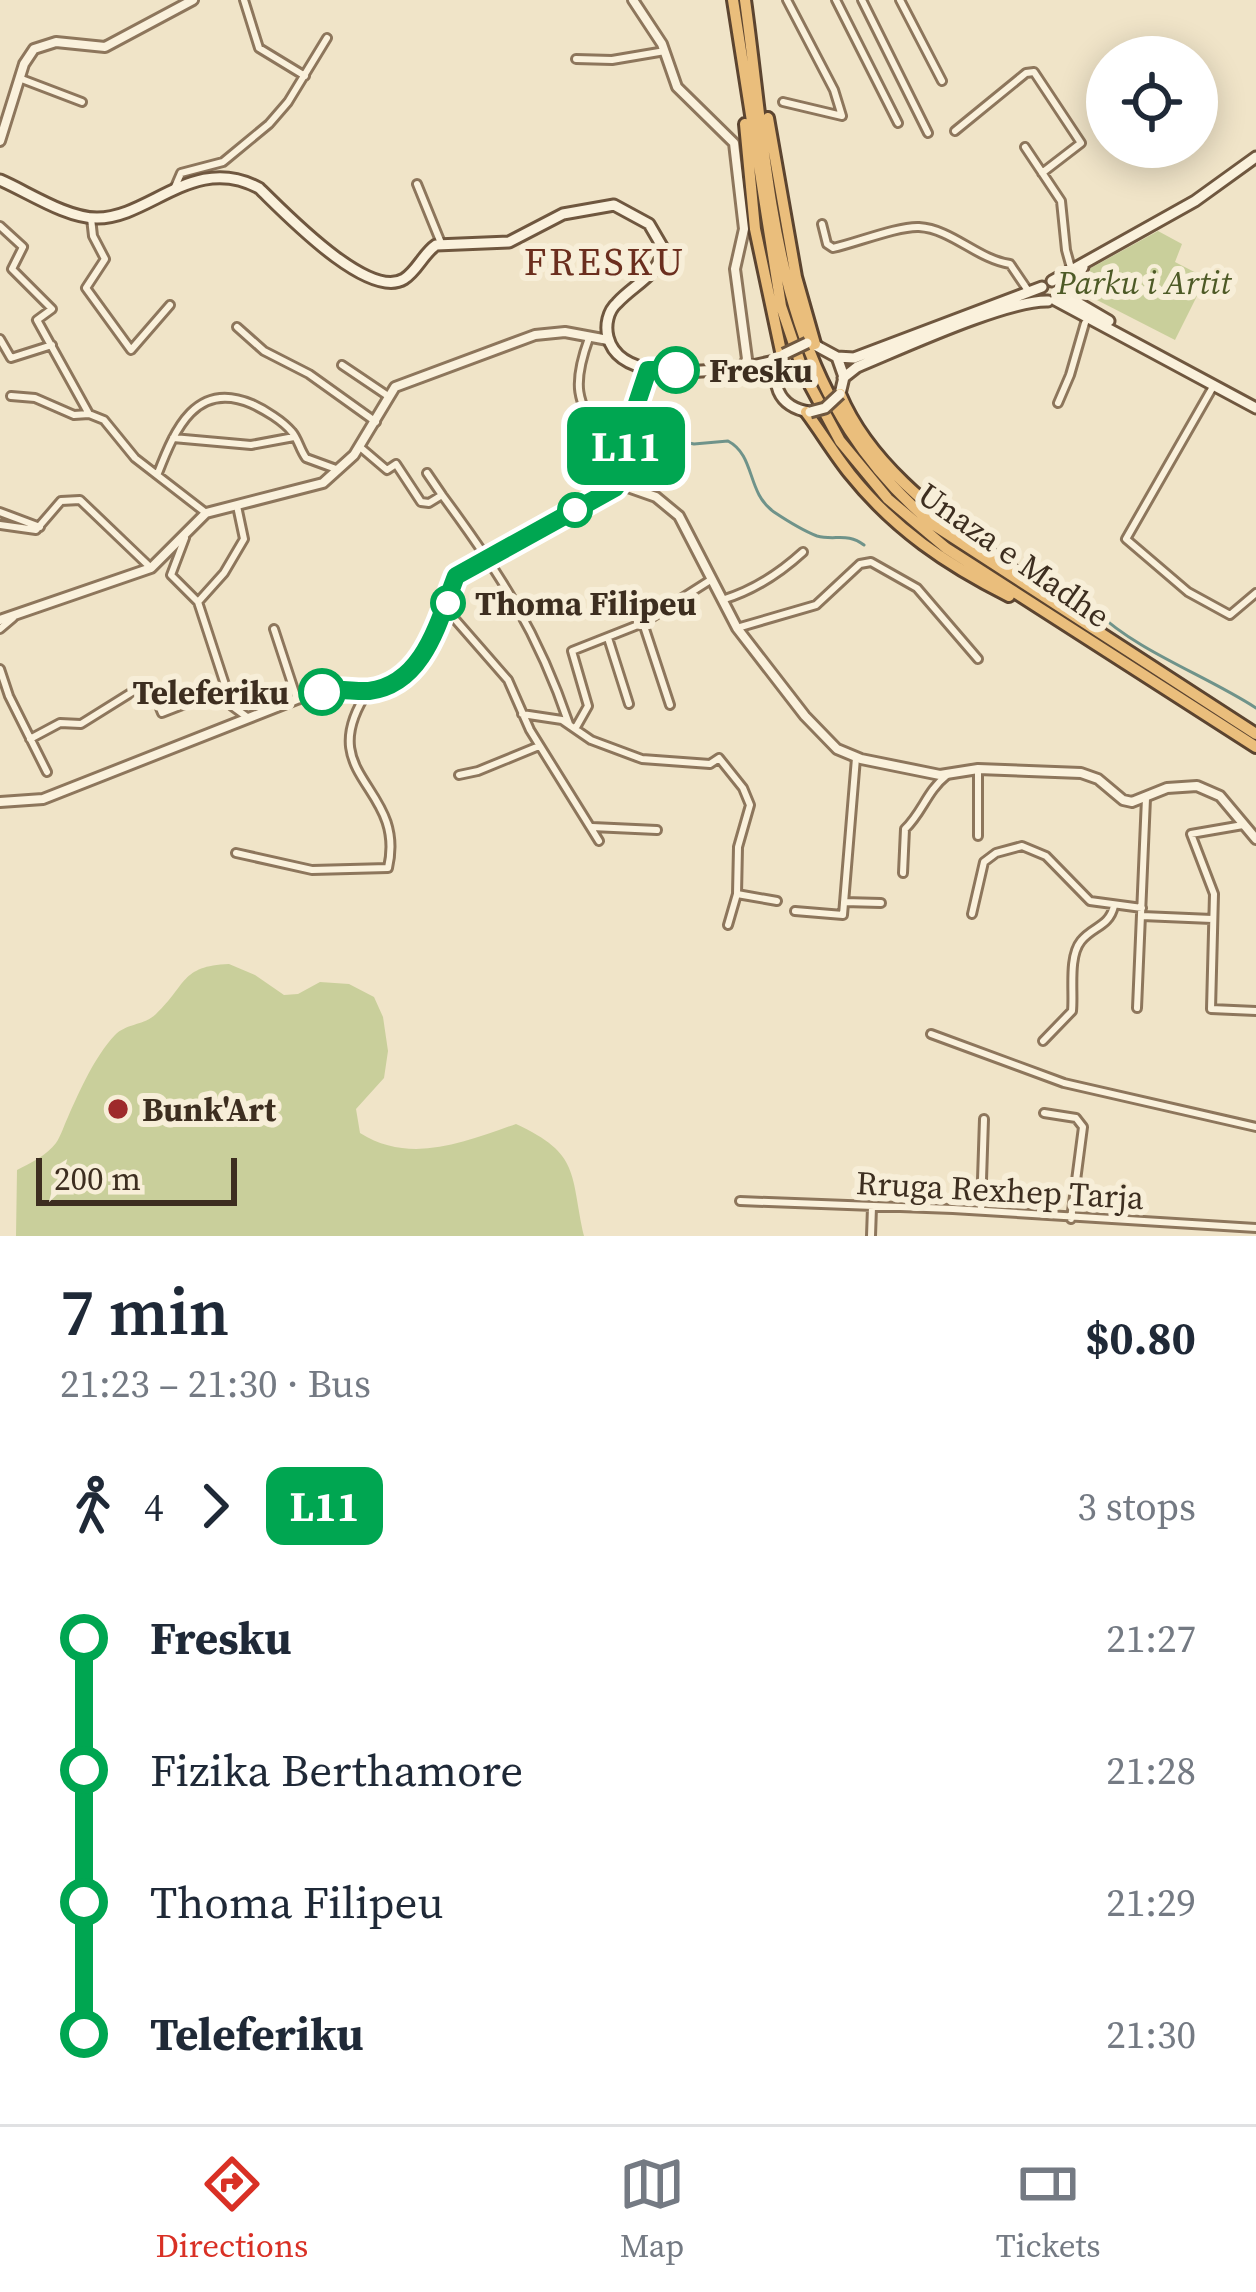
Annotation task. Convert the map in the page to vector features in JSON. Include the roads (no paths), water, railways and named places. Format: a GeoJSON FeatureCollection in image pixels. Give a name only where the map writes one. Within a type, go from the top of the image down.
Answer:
{"type":"FeatureCollection","features":[{"type":"Feature","properties":{"kind":"highway","name":"Unaza e Madhe"},"geometry":{"type":"LineString","coordinates":[[733,0],[781,306],[804,374],[860,468],[906,516],[961,558],[1059,614],[1215,715],[1256,750]]}},
{"type":"Feature","properties":{"kind":"highway"},"geometry":{"type":"LineString","coordinates":[[745,0],[799,290],[815,344]]}},
{"type":"Feature","properties":{"kind":"highway","name":"Unaza e Madhe"},"geometry":{"type":"LineString","coordinates":[[752,57],[783,263],[801,337],[823,390],[850,436],[890,484],[934,525],[1059,614]]}},
{"type":"Feature","properties":{"kind":"highway"},"geometry":{"type":"LineString","coordinates":[[744,79],[749,192],[782,357]]}},
{"type":"Feature","properties":{"kind":"highway"},"geometry":{"type":"LineString","coordinates":[[840,394],[853,421],[899,478],[1059,614]]}},
{"type":"Feature","properties":{"kind":"highway"},"geometry":{"type":"LineString","coordinates":[[808,412],[850,475],[917,542],[967,575],[1059,614]]}},
{"type":"Feature","properties":{"kind":"highway","name":"Unaza e Madhe"},"geometry":{"type":"LineString","coordinates":[[1215,715],[1256,731]]}},
{"type":"Feature","properties":{"kind":"main road"},"geometry":{"type":"LineString","coordinates":[[844,378],[863,364],[1053,292],[1073,271],[1185,208],[1256,157]]}},
{"type":"Feature","properties":{"kind":"main road"},"geometry":{"type":"LineString","coordinates":[[0,180],[91,218],[114,215],[175,187],[225,179],[253,184],[333,254],[383,282],[403,279],[441,243],[508,242],[563,214],[614,206],[641,217],[661,238],[662,258],[652,273],[612,308],[608,340],[626,361],[648,370],[739,369],[782,357],[799,345],[815,344],[837,357],[856,357],[1029,292],[1053,292],[1256,405]]}},
{"type":"Feature","properties":{"kind":"main road"},"geometry":{"type":"LineString","coordinates":[[1081,305],[1073,288],[1085,264]]}},
{"type":"Feature","properties":{"kind":"main road"},"geometry":{"type":"LineString","coordinates":[[1053,292],[1256,405]]}},
{"type":"Feature","properties":{"kind":"main road"},"geometry":{"type":"LineString","coordinates":[[775,382],[782,357]]}},
{"type":"Feature","properties":{"kind":"main road"},"geometry":{"type":"LineString","coordinates":[[739,369],[775,382],[787,404],[808,412],[825,408],[840,394],[844,378],[837,357]]}},
{"type":"Feature","properties":{"kind":"street"},"geometry":{"type":"LineString","coordinates":[[0,141],[19,78],[38,46],[56,42],[105,47],[193,0]]}},
{"type":"Feature","properties":{"kind":"street"},"geometry":{"type":"LineString","coordinates":[[244,0],[259,48],[305,76]]}},
{"type":"Feature","properties":{"kind":"street"},"geometry":{"type":"LineString","coordinates":[[633,0],[665,52],[677,87],[734,143],[744,229],[735,269],[747,359],[739,369]]}},
{"type":"Feature","properties":{"kind":"street"},"geometry":{"type":"LineString","coordinates":[[783,102],[842,116],[834,90],[787,0]]}},
{"type":"Feature","properties":{"kind":"street"},"geometry":{"type":"LineString","coordinates":[[836,0],[898,124]]}},
{"type":"Feature","properties":{"kind":"street"},"geometry":{"type":"LineString","coordinates":[[862,0],[928,133]]}},
{"type":"Feature","properties":{"kind":"street"},"geometry":{"type":"LineString","coordinates":[[900,0],[942,82]]}},
{"type":"Feature","properties":{"kind":"street"},"geometry":{"type":"LineString","coordinates":[[175,187],[181,173],[223,162],[269,124],[327,38]]}},
{"type":"Feature","properties":{"kind":"street"},"geometry":{"type":"LineString","coordinates":[[576,59],[612,60],[665,52]]}},
{"type":"Feature","properties":{"kind":"street"},"geometry":{"type":"LineString","coordinates":[[955,130],[1034,72],[1081,143],[1042,173]]}},
{"type":"Feature","properties":{"kind":"street"},"geometry":{"type":"LineString","coordinates":[[19,78],[82,101]]}},
{"type":"Feature","properties":{"kind":"street"},"geometry":{"type":"LineString","coordinates":[[1025,147],[1061,201],[1073,271]]}},
{"type":"Feature","properties":{"kind":"street"},"geometry":{"type":"LineString","coordinates":[[418,184],[441,243]]}},
{"type":"Feature","properties":{"kind":"street"},"geometry":{"type":"LineString","coordinates":[[91,218],[105,260],[86,288],[131,350],[170,305]]}},
{"type":"Feature","properties":{"kind":"street"},"geometry":{"type":"LineString","coordinates":[[822,224],[832,248],[913,227],[944,234],[983,257],[1010,264],[1029,292]]}},
{"type":"Feature","properties":{"kind":"street"},"geometry":{"type":"LineString","coordinates":[[0,226],[22,247],[12,269],[52,309],[37,320],[89,414],[108,423],[135,458],[206,513]]}},
{"type":"Feature","properties":{"kind":"street"},"geometry":{"type":"LineString","coordinates":[[1058,403],[1084,323]]}},
{"type":"Feature","properties":{"kind":"street"},"geometry":{"type":"LineString","coordinates":[[237,328],[264,351],[309,374],[376,422]]}},
{"type":"Feature","properties":{"kind":"street"},"geometry":{"type":"LineString","coordinates":[[0,624],[21,612],[151,568],[206,513],[322,483],[360,447],[394,387],[524,338],[565,332],[608,340]]}},
{"type":"Feature","properties":{"kind":"street"},"geometry":{"type":"LineString","coordinates":[[589,338],[579,366],[578,400],[606,450],[626,451]]}},
{"type":"Feature","properties":{"kind":"street"},"geometry":{"type":"LineString","coordinates":[[0,339],[10,358],[52,345]]}},
{"type":"Feature","properties":{"kind":"street"},"geometry":{"type":"LineString","coordinates":[[342,365],[388,396]]}},
{"type":"Feature","properties":{"kind":"street"},"geometry":{"type":"LineString","coordinates":[[0,802],[44,799],[297,699],[336,688],[368,691],[392,685],[409,673],[446,609],[456,576],[619,484],[648,370]]}},
{"type":"Feature","properties":{"kind":"street"},"geometry":{"type":"LineString","coordinates":[[1214,385],[1126,538],[1188,592],[1230,615],[1256,593]]}},
{"type":"Feature","properties":{"kind":"street"},"geometry":{"type":"LineString","coordinates":[[11,396],[35,398],[79,417],[89,414]]}},
{"type":"Feature","properties":{"kind":"street"},"geometry":{"type":"LineString","coordinates":[[158,473],[173,438],[198,406],[220,396],[258,407],[295,437],[306,458],[340,470]]}},
{"type":"Feature","properties":{"kind":"street"},"geometry":{"type":"LineString","coordinates":[[173,438],[251,445],[295,437]]}},
{"type":"Feature","properties":{"kind":"street"},"geometry":{"type":"LineString","coordinates":[[360,447],[387,470],[396,464],[425,504],[442,495]]}},
{"type":"Feature","properties":{"kind":"street"},"geometry":{"type":"LineString","coordinates":[[427,473],[488,558],[550,664],[572,726]]}},
{"type":"Feature","properties":{"kind":"street"},"geometry":{"type":"LineString","coordinates":[[619,484],[672,508],[737,628],[838,749],[856,758],[950,775],[978,769],[1081,773],[1106,784],[1123,800],[1136,802],[1177,786],[1206,788],[1220,796],[1255,835]]}},
{"type":"Feature","properties":{"kind":"street"},"geometry":{"type":"LineString","coordinates":[[0,524],[29,531],[40,527],[62,501],[80,500],[151,568]]}},
{"type":"Feature","properties":{"kind":"street"},"geometry":{"type":"LineString","coordinates":[[198,602],[224,573],[244,538],[237,506]]}},
{"type":"Feature","properties":{"kind":"street"},"geometry":{"type":"LineString","coordinates":[[0,512],[40,527]]}},
{"type":"Feature","properties":{"kind":"street"},"geometry":{"type":"LineString","coordinates":[[186,534],[170,572],[198,602],[231,701]]}},
{"type":"Feature","properties":{"kind":"street"},"geometry":{"type":"LineString","coordinates":[[722,600],[747,592],[803,552]]}},
{"type":"Feature","properties":{"kind":"street"},"geometry":{"type":"LineString","coordinates":[[737,628],[823,601],[860,564],[871,562],[916,588],[978,659]]}},
{"type":"Feature","properties":{"kind":"street"},"geometry":{"type":"LineString","coordinates":[[572,726],[588,706],[572,651],[643,623],[712,579]]}},
{"type":"Feature","properties":{"kind":"street"},"geometry":{"type":"LineString","coordinates":[[446,609],[502,672],[539,746],[599,842]]}},
{"type":"Feature","properties":{"kind":"street"},"geometry":{"type":"LineString","coordinates":[[643,623],[670,705]]}},
{"type":"Feature","properties":{"kind":"street"},"geometry":{"type":"LineString","coordinates":[[274,629],[297,699]]}},
{"type":"Feature","properties":{"kind":"street"},"geometry":{"type":"LineString","coordinates":[[608,638],[629,704]]}},
{"type":"Feature","properties":{"kind":"street"},"geometry":{"type":"LineString","coordinates":[[0,669],[4,697],[47,772]]}},
{"type":"Feature","properties":{"kind":"street"},"geometry":{"type":"LineString","coordinates":[[31,739],[60,723],[81,724],[145,684],[162,712],[211,694],[231,701],[247,717]]}},
{"type":"Feature","properties":{"kind":"street"},"geometry":{"type":"LineString","coordinates":[[236,853],[312,870],[388,868],[388,818],[356,772],[347,736],[368,691]]}},
{"type":"Feature","properties":{"kind":"street"},"geometry":{"type":"LineString","coordinates":[[523,714],[552,716],[591,740],[642,759],[710,764],[719,758],[743,788],[750,806],[738,847],[737,894],[728,925]]}},
{"type":"Feature","properties":{"kind":"street"},"geometry":{"type":"LineString","coordinates":[[458,775],[539,746]]}},
{"type":"Feature","properties":{"kind":"street"},"geometry":{"type":"LineString","coordinates":[[795,911],[843,915],[856,758]]}},
{"type":"Feature","properties":{"kind":"street"},"geometry":{"type":"LineString","coordinates":[[978,769],[978,836]]}},
{"type":"Feature","properties":{"kind":"street"},"geometry":{"type":"LineString","coordinates":[[903,873],[905,829],[930,792],[950,775]]}},
{"type":"Feature","properties":{"kind":"street"},"geometry":{"type":"LineString","coordinates":[[1137,1008],[1146,798]]}},
{"type":"Feature","properties":{"kind":"street"},"geometry":{"type":"LineString","coordinates":[[1244,825],[1191,834],[1214,894],[1211,1009],[1256,1011]]}},
{"type":"Feature","properties":{"kind":"street"},"geometry":{"type":"LineString","coordinates":[[592,826],[658,830]]}},
{"type":"Feature","properties":{"kind":"street"},"geometry":{"type":"LineString","coordinates":[[972,914],[984,862],[996,853],[1022,846],[1046,856],[1090,901],[1212,919]]}},
{"type":"Feature","properties":{"kind":"street"},"geometry":{"type":"LineString","coordinates":[[737,894],[777,901]]}},
{"type":"Feature","properties":{"kind":"street"},"geometry":{"type":"LineString","coordinates":[[844,902],[881,903]]}},
{"type":"Feature","properties":{"kind":"street"},"geometry":{"type":"LineString","coordinates":[[1043,1041],[1072,1011],[1081,941],[1108,922],[1114,906]]}},
{"type":"Feature","properties":{"kind":"street"},"geometry":{"type":"LineString","coordinates":[[931,1034],[1063,1083],[1256,1127]]}},
{"type":"Feature","properties":{"kind":"street"},"geometry":{"type":"LineString","coordinates":[[1044,1112],[1076,1118],[1084,1127],[1071,1219]]}},
{"type":"Feature","properties":{"kind":"street"},"geometry":{"type":"LineString","coordinates":[[981,1210],[984,1119]]}},
{"type":"Feature","properties":{"kind":"street","name":"Rruga Rexhep Tarja"},"geometry":{"type":"LineString","coordinates":[[740,1201],[981,1210],[1256,1228]]}},
{"type":"Feature","properties":{"kind":"street"},"geometry":{"type":"LineString","coordinates":[[871,1236],[872,1207]]}},
{"type":"Feature","properties":{"kind":"waterway"},"geometry":{"type":"LineString","coordinates":[[622,435],[694,444],[728,441],[743,456],[759,495],[774,512],[817,536],[852,539],[864,545]]}},
{"type":"Feature","properties":{"kind":"waterway"},"geometry":{"type":"LineString","coordinates":[[1097,612],[1132,639],[1256,708]]}},
{"type":"Feature","properties":{"kind":"place","name":"Fresku"},"geometry":{"type":"Point","coordinates":[676,370]}},
{"type":"Feature","properties":{"kind":"place","name":"Thoma Filipeu"},"geometry":{"type":"Point","coordinates":[448,603]}},
{"type":"Feature","properties":{"kind":"place","name":"Teleferiku"},"geometry":{"type":"Point","coordinates":[322,692]}},
{"type":"Feature","properties":{"kind":"place","name":"Bunk'Art"},"geometry":{"type":"Point","coordinates":[118,1109]}},
{"type":"Feature","properties":{"kind":"district","name":"FRESKU"},"geometry":{"type":"Point","coordinates":[605,261]}},
{"type":"Feature","properties":{"kind":"park label","name":"Parku i Artit"},"geometry":{"type":"Point","coordinates":[1144,282]}}]}
